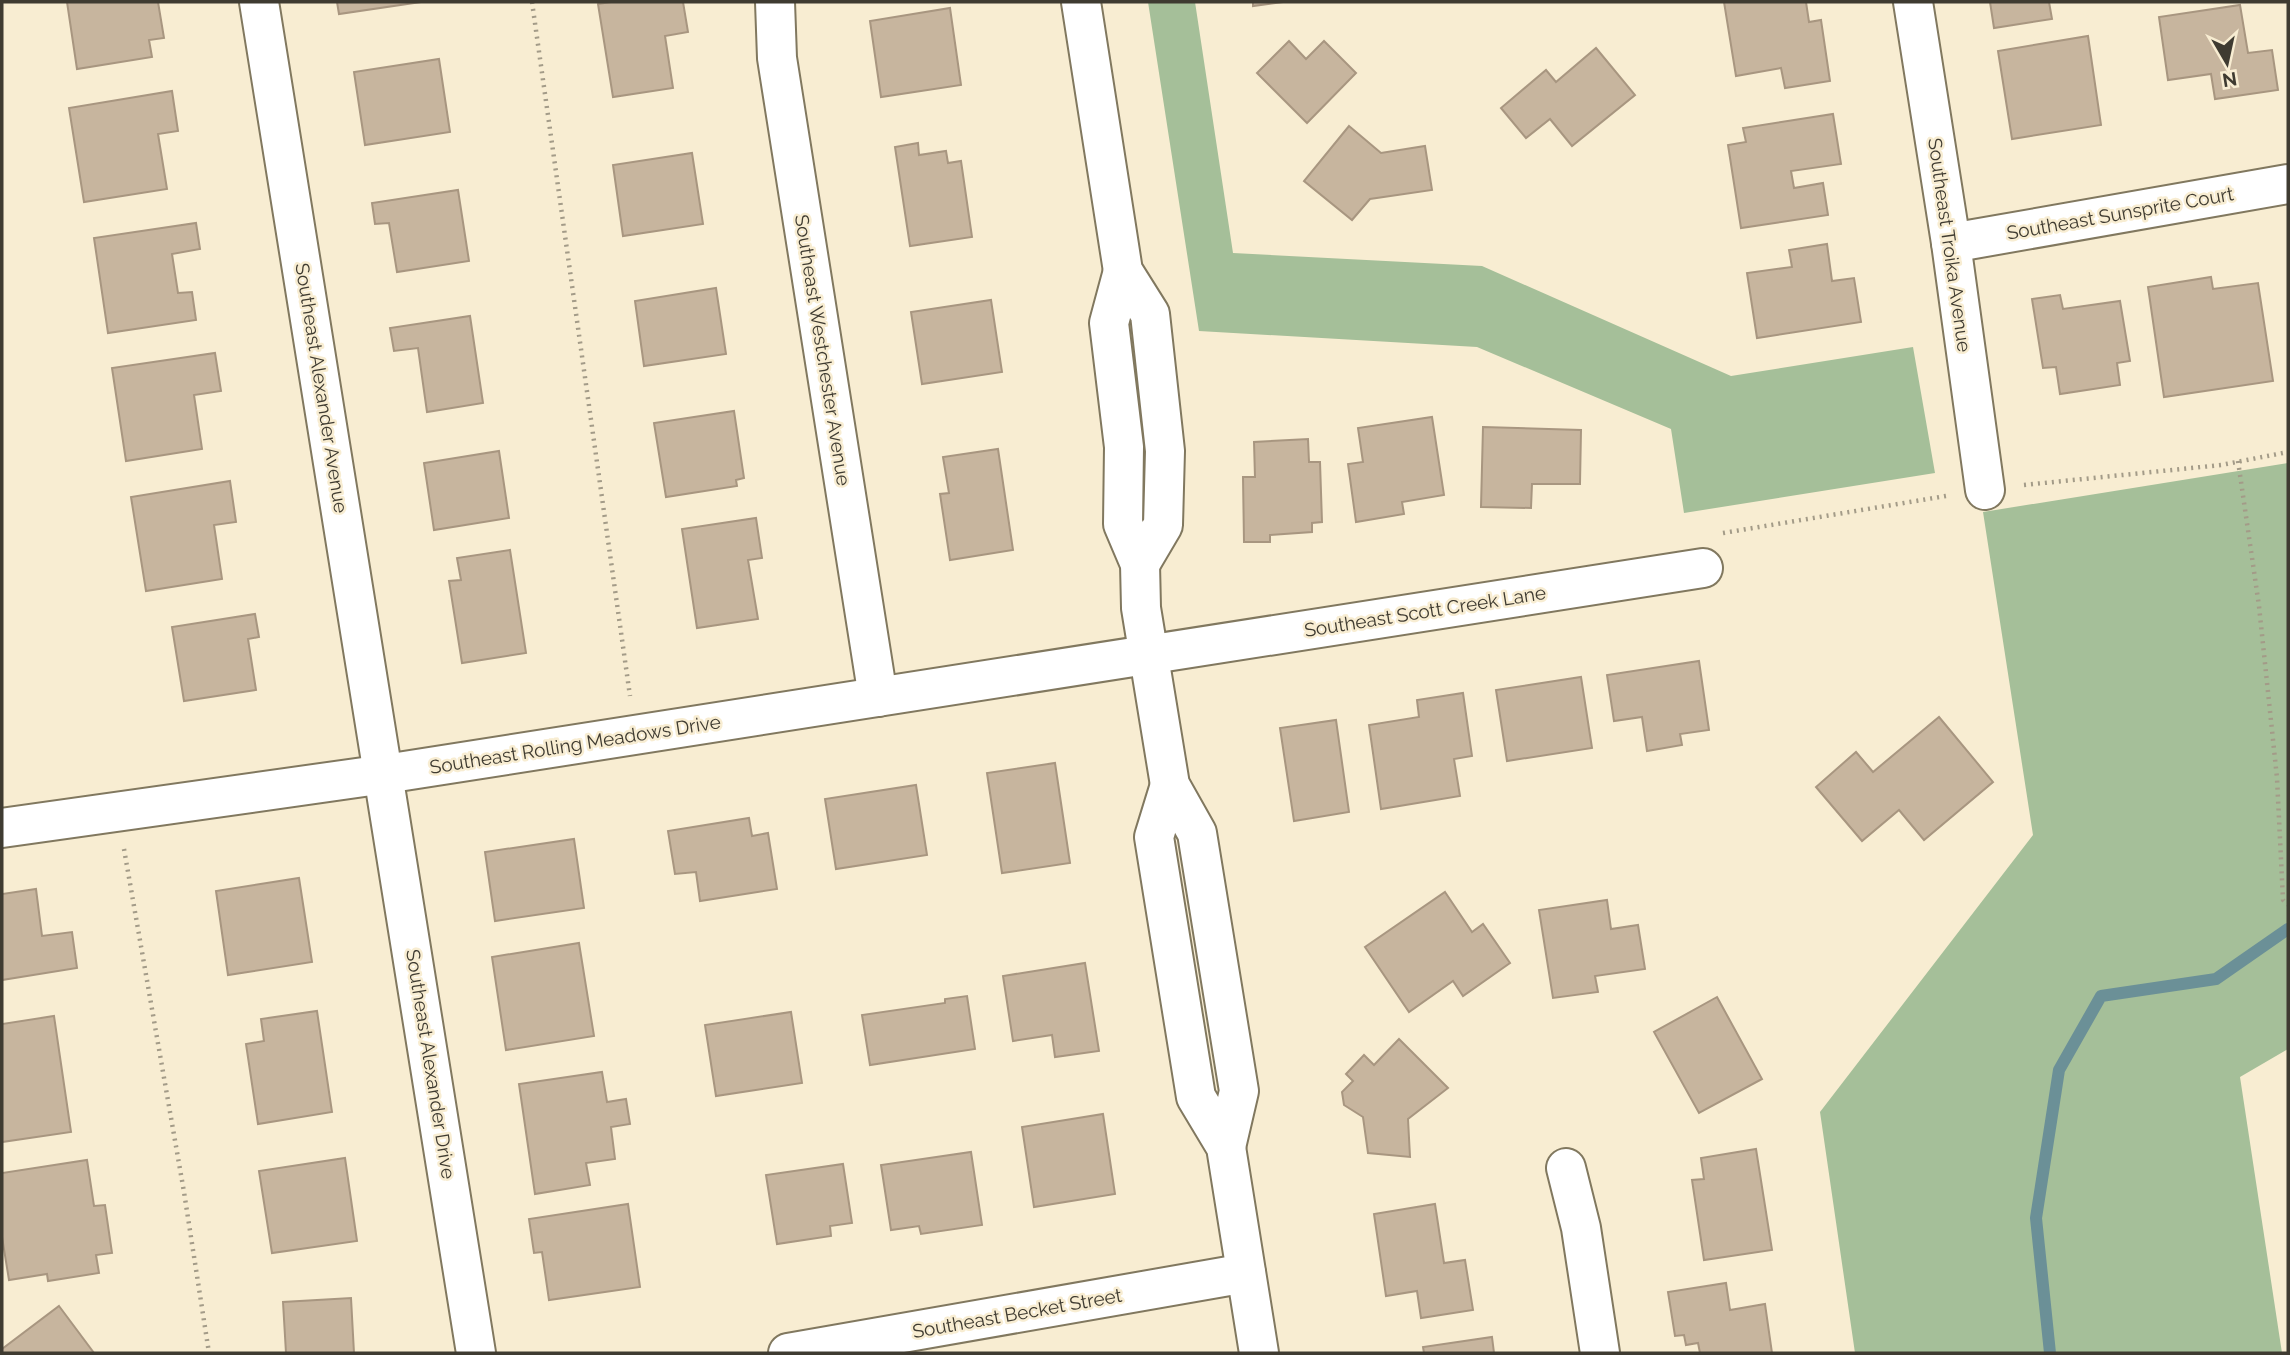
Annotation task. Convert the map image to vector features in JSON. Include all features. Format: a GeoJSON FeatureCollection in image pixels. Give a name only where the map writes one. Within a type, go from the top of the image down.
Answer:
{"type":"FeatureCollection","features":[{"type":"Feature","properties":{"kind":"street","name":"Southeast Alexander Avenue"},"geometry":{"type":"LineString","coordinates":[[259,2],[385,774]]}},
{"type":"Feature","properties":{"kind":"street","name":"Southeast Westchester Avenue"},"geometry":{"type":"LineString","coordinates":[[775,2],[777,58],[878,697]]}},
{"type":"Feature","properties":{"kind":"street"},"geometry":{"type":"LineString","coordinates":[[1081,2],[1123,271],[1150,314],[1166,451],[1163,525],[1140,564],[1141,608],[1170,785],[1154,837],[1196,1097],[1226,1147],[1259,1353]]}},
{"type":"Feature","properties":{"kind":"street","name":"Southeast Troika Avenue"},"geometry":{"type":"LineString","coordinates":[[1913,2],[1986,489]]}},
{"type":"Feature","properties":{"kind":"street","name":"Southeast Sunsprite Court"},"geometry":{"type":"LineString","coordinates":[[1951,243],[2288,184]]}},
{"type":"Feature","properties":{"kind":"street","name":"Southeast Scott Creek Lane"},"geometry":{"type":"LineString","coordinates":[[1148,654],[1703,568]]}},
{"type":"Feature","properties":{"kind":"street","name":"Southeast Rolling Meadows Drive"},"geometry":{"type":"LineString","coordinates":[[2,828],[385,774],[1148,654]]}},
{"type":"Feature","properties":{"kind":"street","name":"Southeast Alexander Drive"},"geometry":{"type":"LineString","coordinates":[[385,774],[476,1353]]}},
{"type":"Feature","properties":{"kind":"street"},"geometry":{"type":"LineString","coordinates":[[1566,1168],[1581,1228],[1600,1353]]}},
{"type":"Feature","properties":{"kind":"street","name":"Southeast Becket Street"},"geometry":{"type":"LineString","coordinates":[[788,1353],[1246,1273]]}},
{"type":"Feature","properties":{"kind":"path"},"geometry":{"type":"LineString","coordinates":[[532,2],[635,735]]}},
{"type":"Feature","properties":{"kind":"path"},"geometry":{"type":"LineString","coordinates":[[2238,461],[2259,606],[2277,778],[2283,900],[2288,905]]}},
{"type":"Feature","properties":{"kind":"path"},"geometry":{"type":"LineString","coordinates":[[116,811],[135,906],[209,1353]]}},
{"type":"Feature","properties":{"kind":"green space"},"geometry":{"type":"Polygon","coordinates":[[[1148,2],[1195,2],[1233,253],[1482,266],[1731,376],[1913,347],[1935,473],[1684,513],[1671,429],[1477,347],[1199,331],[1148,2]]]}},
{"type":"Feature","properties":{"kind":"green space"},"geometry":{"type":"Polygon","coordinates":[[[2288,463],[2288,1049],[2240,1077],[2282,1353],[1855,1353],[1820,1112],[2033,835],[1983,512],[2288,463]]]}},
{"type":"Feature","properties":{"kind":"building"},"geometry":{"type":"Polygon","coordinates":[[[67,2],[158,2],[164,38],[149,40],[152,57],[77,69],[67,2]]]}},
{"type":"Feature","properties":{"kind":"building"},"geometry":{"type":"Polygon","coordinates":[[[337,2],[421,2],[339,14],[337,2]]]}},
{"type":"Feature","properties":{"kind":"building"},"geometry":{"type":"Polygon","coordinates":[[[683,2],[688,32],[665,36],[673,88],[613,97],[598,4],[683,2]]]}},
{"type":"Feature","properties":{"kind":"building"},"geometry":{"type":"Polygon","coordinates":[[[1253,2],[1283,2],[1253,6],[1253,2]]]}},
{"type":"Feature","properties":{"kind":"building"},"geometry":{"type":"Polygon","coordinates":[[[1724,2],[1806,2],[1809,22],[1821,20],[1830,81],[1785,88],[1781,68],[1736,76],[1724,2]]]}},
{"type":"Feature","properties":{"kind":"building"},"geometry":{"type":"Polygon","coordinates":[[[1990,2],[2049,2],[2052,19],[1994,28],[1990,2]]]}},
{"type":"Feature","properties":{"kind":"building"},"geometry":{"type":"Polygon","coordinates":[[[2240,5],[2248,53],[2272,50],[2278,90],[2215,99],[2211,74],[2168,80],[2159,17],[2240,5]]]}},
{"type":"Feature","properties":{"kind":"building"},"geometry":{"type":"Polygon","coordinates":[[[950,8],[961,85],[881,97],[870,21],[950,8]]]}},
{"type":"Feature","properties":{"kind":"building"},"geometry":{"type":"Polygon","coordinates":[[[2088,36],[2101,125],[2012,139],[1998,51],[2088,36]]]}},
{"type":"Feature","properties":{"kind":"building"},"geometry":{"type":"Polygon","coordinates":[[[1289,41],[1306,59],[1324,41],[1356,73],[1307,123],[1257,73],[1289,41]]]}},
{"type":"Feature","properties":{"kind":"building"},"geometry":{"type":"Polygon","coordinates":[[[1596,48],[1635,95],[1572,146],[1550,119],[1526,138],[1501,108],[1546,70],[1556,82],[1596,48]]]}},
{"type":"Feature","properties":{"kind":"building"},"geometry":{"type":"Polygon","coordinates":[[[439,59],[450,132],[365,145],[354,72],[439,59]]]}},
{"type":"Feature","properties":{"kind":"building"},"geometry":{"type":"Polygon","coordinates":[[[172,91],[178,131],[158,134],[167,189],[84,202],[69,108],[172,91]]]}},
{"type":"Feature","properties":{"kind":"building"},"geometry":{"type":"Polygon","coordinates":[[[1833,114],[1841,164],[1791,171],[1794,188],[1823,183],[1828,215],[1741,228],[1728,145],[1746,142],[1743,128],[1833,114]]]}},
{"type":"Feature","properties":{"kind":"building"},"geometry":{"type":"Polygon","coordinates":[[[1349,126],[1381,153],[1425,146],[1432,190],[1370,199],[1352,220],[1304,181],[1349,126]]]}},
{"type":"Feature","properties":{"kind":"building"},"geometry":{"type":"Polygon","coordinates":[[[918,143],[919,155],[946,151],[948,163],[961,161],[972,237],[910,246],[895,147],[918,143]]]}},
{"type":"Feature","properties":{"kind":"building"},"geometry":{"type":"Polygon","coordinates":[[[692,153],[703,224],[623,236],[613,165],[692,153]]]}},
{"type":"Feature","properties":{"kind":"building"},"geometry":{"type":"Polygon","coordinates":[[[458,190],[469,261],[397,272],[389,223],[375,224],[372,203],[458,190]]]}},
{"type":"Feature","properties":{"kind":"building"},"geometry":{"type":"Polygon","coordinates":[[[196,223],[200,249],[172,254],[178,293],[192,292],[196,320],[108,333],[94,238],[196,223]]]}},
{"type":"Feature","properties":{"kind":"building"},"geometry":{"type":"Polygon","coordinates":[[[1827,244],[1832,281],[1854,278],[1861,322],[1757,338],[1747,273],[1792,267],[1789,250],[1827,244]]]}},
{"type":"Feature","properties":{"kind":"building"},"geometry":{"type":"Polygon","coordinates":[[[2211,277],[2213,289],[2258,283],[2273,381],[2164,397],[2148,287],[2211,277]]]}},
{"type":"Feature","properties":{"kind":"building"},"geometry":{"type":"Polygon","coordinates":[[[716,288],[726,354],[644,366],[635,301],[716,288]]]}},
{"type":"Feature","properties":{"kind":"building"},"geometry":{"type":"Polygon","coordinates":[[[2060,295],[2063,309],[2120,301],[2130,361],[2117,363],[2120,385],[2060,394],[2056,367],[2043,368],[2032,299],[2060,295]]]}},
{"type":"Feature","properties":{"kind":"building"},"geometry":{"type":"Polygon","coordinates":[[[991,300],[1002,372],[922,384],[911,312],[991,300]]]}},
{"type":"Feature","properties":{"kind":"building"},"geometry":{"type":"Polygon","coordinates":[[[470,316],[483,403],[427,412],[418,348],[394,351],[390,328],[470,316]]]}},
{"type":"Feature","properties":{"kind":"building"},"geometry":{"type":"Polygon","coordinates":[[[215,353],[221,391],[194,395],[202,449],[126,461],[112,368],[215,353]]]}},
{"type":"Feature","properties":{"kind":"building"},"geometry":{"type":"Polygon","coordinates":[[[734,411],[744,478],[736,480],[737,486],[666,497],[654,423],[734,411]]]}},
{"type":"Feature","properties":{"kind":"building"},"geometry":{"type":"Polygon","coordinates":[[[1432,417],[1444,495],[1402,502],[1404,514],[1356,522],[1348,464],[1363,462],[1358,428],[1432,417]]]}},
{"type":"Feature","properties":{"kind":"building"},"geometry":{"type":"Polygon","coordinates":[[[1483,427],[1581,430],[1580,484],[1532,484],[1531,508],[1481,507],[1483,427]]]}},
{"type":"Feature","properties":{"kind":"building"},"geometry":{"type":"Polygon","coordinates":[[[1308,439],[1309,462],[1320,462],[1322,522],[1312,523],[1312,532],[1270,535],[1270,542],[1244,542],[1243,477],[1255,477],[1254,442],[1308,439]]]}},
{"type":"Feature","properties":{"kind":"building"},"geometry":{"type":"Polygon","coordinates":[[[998,449],[1013,550],[950,560],[940,494],[949,493],[943,457],[998,449]]]}},
{"type":"Feature","properties":{"kind":"building"},"geometry":{"type":"Polygon","coordinates":[[[499,451],[509,518],[434,530],[424,463],[499,451]]]}},
{"type":"Feature","properties":{"kind":"building"},"geometry":{"type":"Polygon","coordinates":[[[230,481],[236,522],[214,525],[222,579],[146,591],[131,497],[230,481]]]}},
{"type":"Feature","properties":{"kind":"building"},"geometry":{"type":"Polygon","coordinates":[[[756,518],[762,558],[748,560],[758,619],[697,628],[682,529],[756,518]]]}},
{"type":"Feature","properties":{"kind":"building"},"geometry":{"type":"Polygon","coordinates":[[[510,550],[526,653],[462,663],[449,581],[461,580],[457,558],[510,550]]]}},
{"type":"Feature","properties":{"kind":"building"},"geometry":{"type":"Polygon","coordinates":[[[255,614],[259,637],[248,639],[256,690],[184,701],[172,627],[255,614]]]}},
{"type":"Feature","properties":{"kind":"building"},"geometry":{"type":"Polygon","coordinates":[[[1699,661],[1709,730],[1680,734],[1682,745],[1647,751],[1642,717],[1614,721],[1607,675],[1699,661]]]}},
{"type":"Feature","properties":{"kind":"building"},"geometry":{"type":"Polygon","coordinates":[[[1581,677],[1592,748],[1507,761],[1496,690],[1581,677]]]}},
{"type":"Feature","properties":{"kind":"building"},"geometry":{"type":"Polygon","coordinates":[[[1463,693],[1472,756],[1454,759],[1460,796],[1381,809],[1369,725],[1419,717],[1417,700],[1463,693]]]}},
{"type":"Feature","properties":{"kind":"building"},"geometry":{"type":"Polygon","coordinates":[[[1939,717],[1993,782],[1924,840],[1899,810],[1862,841],[1816,787],[1856,752],[1873,772],[1939,717]]]}},
{"type":"Feature","properties":{"kind":"building"},"geometry":{"type":"Polygon","coordinates":[[[1336,720],[1349,812],[1294,821],[1280,728],[1336,720]]]}},
{"type":"Feature","properties":{"kind":"building"},"geometry":{"type":"Polygon","coordinates":[[[1055,763],[1070,863],[1002,873],[987,773],[1055,763]]]}},
{"type":"Feature","properties":{"kind":"building"},"geometry":{"type":"Polygon","coordinates":[[[916,785],[927,855],[836,869],[825,799],[916,785]]]}},
{"type":"Feature","properties":{"kind":"building"},"geometry":{"type":"Polygon","coordinates":[[[749,818],[752,836],[768,833],[777,889],[700,901],[696,872],[675,874],[668,831],[749,818]]]}},
{"type":"Feature","properties":{"kind":"building"},"geometry":{"type":"Polygon","coordinates":[[[574,839],[584,908],[495,921],[485,852],[574,839]]]}},
{"type":"Feature","properties":{"kind":"building"},"geometry":{"type":"Polygon","coordinates":[[[299,878],[312,962],[228,975],[216,891],[299,878]]]}},
{"type":"Feature","properties":{"kind":"building"},"geometry":{"type":"Polygon","coordinates":[[[36,889],[42,936],[72,932],[77,968],[2,980],[2,894],[36,889]]]}},
{"type":"Feature","properties":{"kind":"building"},"geometry":{"type":"Polygon","coordinates":[[[1445,892],[1472,932],[1483,924],[1510,963],[1463,996],[1453,981],[1409,1012],[1365,947],[1445,892]]]}},
{"type":"Feature","properties":{"kind":"building"},"geometry":{"type":"Polygon","coordinates":[[[1607,900],[1611,929],[1638,925],[1645,969],[1595,976],[1598,992],[1553,998],[1539,910],[1607,900]]]}},
{"type":"Feature","properties":{"kind":"building"},"geometry":{"type":"Polygon","coordinates":[[[579,943],[594,1036],[506,1050],[492,957],[579,943]]]}},
{"type":"Feature","properties":{"kind":"building"},"geometry":{"type":"Polygon","coordinates":[[[1085,963],[1099,1051],[1055,1057],[1052,1035],[1013,1041],[1003,976],[1085,963]]]}},
{"type":"Feature","properties":{"kind":"building"},"geometry":{"type":"Polygon","coordinates":[[[967,996],[975,1049],[870,1065],[862,1015],[945,1003],[945,999],[967,996]]]}},
{"type":"Feature","properties":{"kind":"building"},"geometry":{"type":"Polygon","coordinates":[[[1717,997],[1762,1079],[1699,1113],[1654,1032],[1717,997]]]}},
{"type":"Feature","properties":{"kind":"building"},"geometry":{"type":"Polygon","coordinates":[[[317,1011],[332,1112],[258,1124],[246,1044],[264,1041],[261,1019],[317,1011]]]}},
{"type":"Feature","properties":{"kind":"building"},"geometry":{"type":"Polygon","coordinates":[[[791,1012],[802,1083],[716,1096],[705,1025],[791,1012]]]}},
{"type":"Feature","properties":{"kind":"building"},"geometry":{"type":"Polygon","coordinates":[[[54,1016],[71,1132],[2,1142],[2,1024],[54,1016]]]}},
{"type":"Feature","properties":{"kind":"building"},"geometry":{"type":"Polygon","coordinates":[[[1399,1039],[1448,1088],[1408,1119],[1410,1157],[1368,1153],[1363,1117],[1344,1105],[1342,1092],[1353,1081],[1346,1074],[1364,1055],[1374,1065],[1399,1039]]]}},
{"type":"Feature","properties":{"kind":"building"},"geometry":{"type":"Polygon","coordinates":[[[602,1072],[607,1102],[626,1099],[630,1124],[611,1127],[615,1159],[586,1163],[590,1185],[535,1194],[519,1084],[602,1072]]]}},
{"type":"Feature","properties":{"kind":"building"},"geometry":{"type":"Polygon","coordinates":[[[1103,1114],[1115,1194],[1034,1207],[1022,1127],[1103,1114]]]}},
{"type":"Feature","properties":{"kind":"building"},"geometry":{"type":"Polygon","coordinates":[[[1756,1149],[1772,1250],[1704,1260],[1692,1180],[1704,1179],[1701,1158],[1756,1149]]]}},
{"type":"Feature","properties":{"kind":"building"},"geometry":{"type":"Polygon","coordinates":[[[971,1152],[982,1225],[921,1234],[919,1226],[891,1230],[881,1165],[971,1152]]]}},
{"type":"Feature","properties":{"kind":"building"},"geometry":{"type":"Polygon","coordinates":[[[345,1158],[357,1241],[272,1253],[259,1171],[345,1158]]]}},
{"type":"Feature","properties":{"kind":"building"},"geometry":{"type":"Polygon","coordinates":[[[87,1160],[94,1206],[105,1205],[112,1253],[96,1255],[99,1273],[48,1281],[47,1274],[9,1280],[2,1237],[2,1173],[87,1160]]]}},
{"type":"Feature","properties":{"kind":"building"},"geometry":{"type":"Polygon","coordinates":[[[843,1164],[852,1223],[830,1226],[831,1236],[777,1244],[766,1175],[843,1164]]]}},
{"type":"Feature","properties":{"kind":"building"},"geometry":{"type":"Polygon","coordinates":[[[628,1204],[640,1287],[549,1300],[542,1252],[534,1253],[529,1219],[628,1204]]]}},
{"type":"Feature","properties":{"kind":"building"},"geometry":{"type":"Polygon","coordinates":[[[1435,1204],[1444,1263],[1465,1260],[1473,1310],[1421,1318],[1417,1291],[1386,1296],[1374,1214],[1435,1204]]]}},
{"type":"Feature","properties":{"kind":"building"},"geometry":{"type":"Polygon","coordinates":[[[1726,1283],[1730,1310],[1765,1304],[1772,1353],[1700,1353],[1698,1343],[1686,1345],[1684,1335],[1675,1336],[1668,1292],[1726,1283]]]}},
{"type":"Feature","properties":{"kind":"building"},"geometry":{"type":"Polygon","coordinates":[[[351,1298],[354,1353],[286,1353],[283,1302],[351,1298]]]}},
{"type":"Feature","properties":{"kind":"building"},"geometry":{"type":"Polygon","coordinates":[[[59,1306],[94,1353],[2,1353],[2,1349],[59,1306]]]}},
{"type":"Feature","properties":{"kind":"building"},"geometry":{"type":"Polygon","coordinates":[[[1492,1337],[1494,1353],[1424,1353],[1423,1347],[1492,1337]]]}},
{"type":"Feature","properties":{"kind":"waterway"},"geometry":{"type":"LineString","coordinates":[[2050,1353],[2036,1218],[2059,1070],[2101,996],[2216,979],[2288,929]]}}]}
